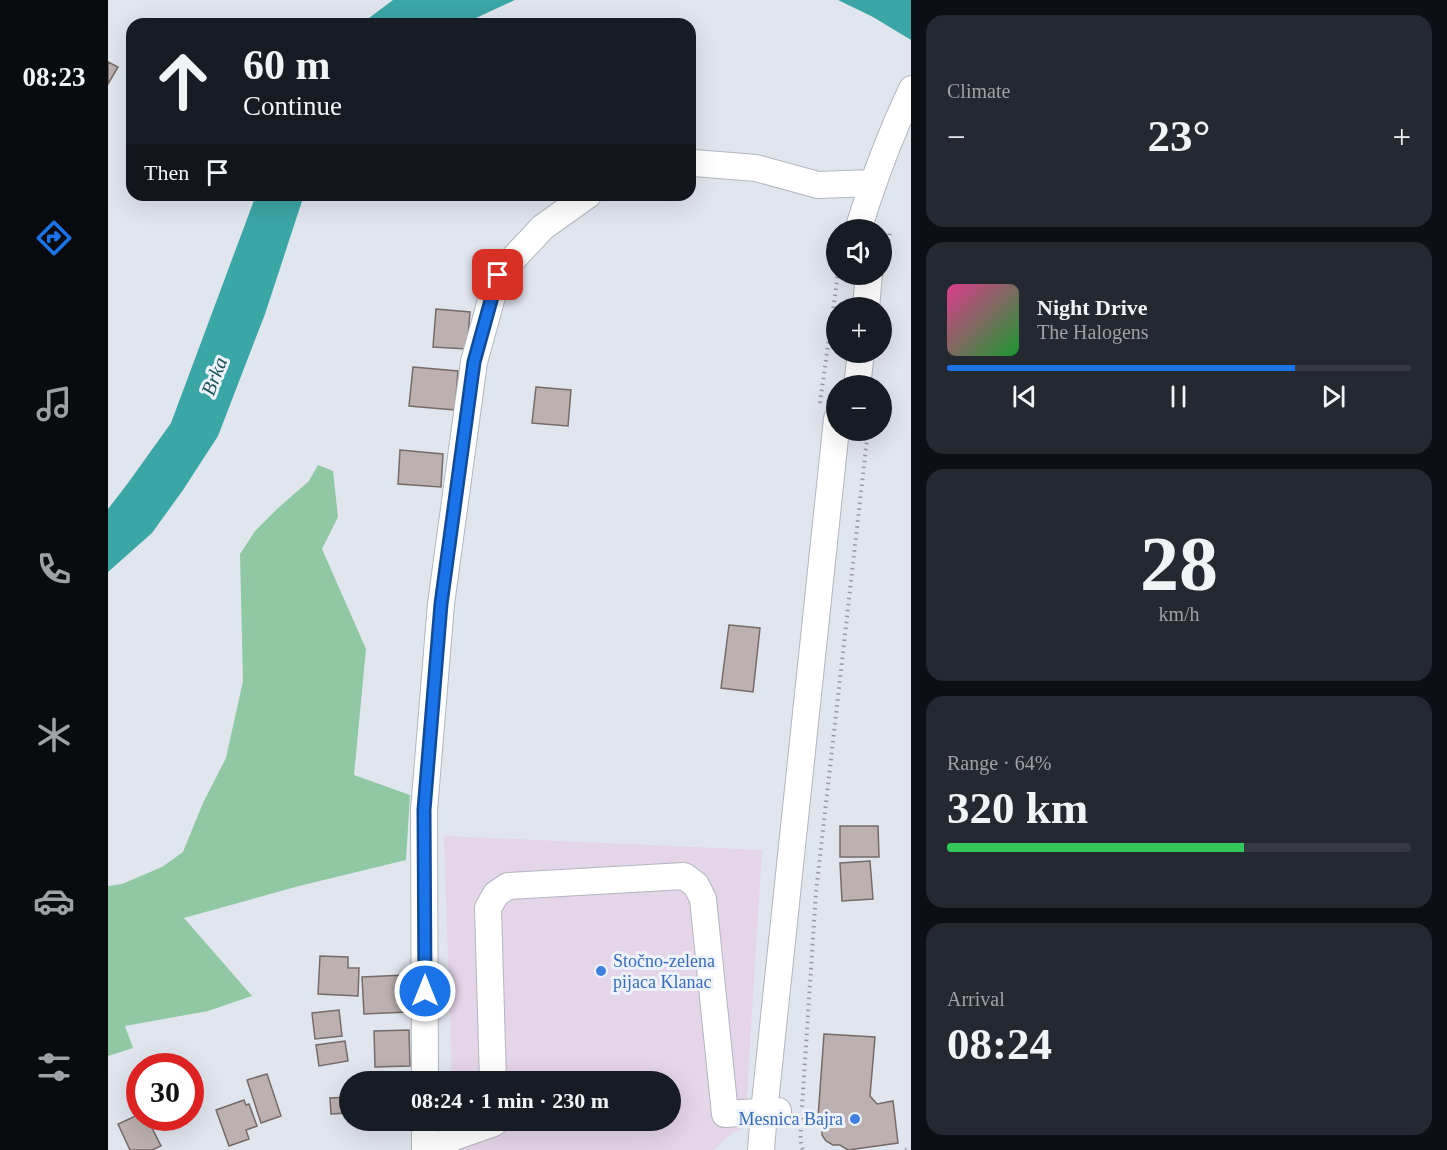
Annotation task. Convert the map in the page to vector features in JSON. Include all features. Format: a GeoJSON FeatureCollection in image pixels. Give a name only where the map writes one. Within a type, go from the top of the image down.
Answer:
{"type":"FeatureCollection","features":[{"type":"Feature","properties":{"kind":"street"},"geometry":{"type":"LineString","coordinates":[[861,219],[872,183],[902,132],[908,98]]}},
{"type":"Feature","properties":{"kind":"street"},"geometry":{"type":"LineString","coordinates":[[696,163],[756,168],[818,185],[872,183]]}},
{"type":"Feature","properties":{"kind":"street"},"geometry":{"type":"LineString","coordinates":[[872,183],[873,219]]}},
{"type":"Feature","properties":{"kind":"street"},"geometry":{"type":"LineString","coordinates":[[425,1071],[424,810],[441,604],[474,362],[498,275],[543,228],[580,201]]}},
{"type":"Feature","properties":{"kind":"street"},"geometry":{"type":"LineString","coordinates":[[774,1150],[771,1111],[835,441]]}},
{"type":"Feature","properties":{"kind":"street"},"geometry":{"type":"LineString","coordinates":[[761,1150],[771,1111],[790,983],[851,441]]}},
{"type":"Feature","properties":{"kind":"street"},"geometry":{"type":"LineString","coordinates":[[493,1071],[488,908],[496,894],[508,886],[684,876],[696,885],[703,899],[725,1114],[771,1111]]}},
{"type":"Feature","properties":{"kind":"street"},"geometry":{"type":"LineString","coordinates":[[425,1131],[425,1150]]}},
{"type":"Feature","properties":{"kind":"street"},"geometry":{"type":"LineString","coordinates":[[434,1150],[454,1137],[471,1131]]}},
{"type":"Feature","properties":{"kind":"path"},"geometry":{"type":"LineString","coordinates":[[803,1150],[800,1135],[816,892],[867,441]]}},
{"type":"Feature","properties":{"kind":"shaded area","name":"Stočno-zelena pijaca Klanac"},"geometry":{"type":"Polygon","coordinates":[[[444,836],[762,850],[745,1127],[732,1133],[713,1150],[454,1150],[453,1131],[681,1131],[681,1071],[452,1071],[444,836]]]}},
{"type":"Feature","properties":{"kind":"green space"},"geometry":{"type":"Polygon","coordinates":[[[318,465],[333,471],[338,517],[322,549],[366,649],[354,775],[410,795],[406,860],[299,886],[184,918],[252,996],[208,1011],[125,1026],[133,1048],[108,1056],[108,886],[122,884],[162,867],[183,852],[203,803],[226,758],[243,681],[240,554],[255,531],[309,481],[318,465]]]}},
{"type":"Feature","properties":{"kind":"water"},"geometry":{"type":"Polygon","coordinates":[[[393,0],[515,0],[476,18],[369,18],[393,0]]]}},
{"type":"Feature","properties":{"kind":"water"},"geometry":{"type":"Polygon","coordinates":[[[838,0],[911,0],[911,40],[873,17],[838,0]]]}},
{"type":"Feature","properties":{"kind":"water","name":"Brka"},"geometry":{"type":"Polygon","coordinates":[[[254,201],[302,201],[265,314],[218,436],[152,533],[108,572],[108,509],[171,423],[254,201]]]}},
{"type":"Feature","properties":{"kind":"building"},"geometry":{"type":"Polygon","coordinates":[[[108,62],[118,67],[108,84],[108,62]]]}},
{"type":"Feature","properties":{"kind":"building"},"geometry":{"type":"Polygon","coordinates":[[[436,309],[470,312],[467,349],[433,347],[436,309]]]}},
{"type":"Feature","properties":{"kind":"building"},"geometry":{"type":"Polygon","coordinates":[[[413,367],[458,371],[455,410],[409,406],[413,367]]]}},
{"type":"Feature","properties":{"kind":"building"},"geometry":{"type":"Polygon","coordinates":[[[536,387],[571,390],[568,426],[532,423],[536,387]]]}},
{"type":"Feature","properties":{"kind":"building"},"geometry":{"type":"Polygon","coordinates":[[[400,450],[443,454],[441,487],[398,484],[400,450]]]}},
{"type":"Feature","properties":{"kind":"building"},"geometry":{"type":"Polygon","coordinates":[[[729,625],[760,628],[753,692],[721,688],[729,625]]]}},
{"type":"Feature","properties":{"kind":"building"},"geometry":{"type":"Polygon","coordinates":[[[840,826],[878,826],[879,857],[840,857],[840,826]]]}},
{"type":"Feature","properties":{"kind":"building"},"geometry":{"type":"Polygon","coordinates":[[[870,861],[873,899],[842,901],[840,863],[870,861]]]}},
{"type":"Feature","properties":{"kind":"building"},"geometry":{"type":"Polygon","coordinates":[[[320,956],[348,957],[348,968],[359,968],[358,996],[318,994],[320,956]]]}},
{"type":"Feature","properties":{"kind":"building"},"geometry":{"type":"Polygon","coordinates":[[[406,975],[407,1012],[364,1014],[362,977],[406,975]]]}},
{"type":"Feature","properties":{"kind":"building"},"geometry":{"type":"Polygon","coordinates":[[[339,1010],[342,1036],[315,1039],[312,1013],[339,1010]]]}},
{"type":"Feature","properties":{"kind":"building"},"geometry":{"type":"Polygon","coordinates":[[[409,1030],[410,1066],[375,1067],[374,1031],[409,1030]]]}},
{"type":"Feature","properties":{"kind":"building"},"geometry":{"type":"Polygon","coordinates":[[[824,1034],[875,1037],[870,1096],[877,1104],[893,1101],[898,1143],[848,1150],[826,1141],[822,1135],[818,1118],[824,1034]]]}},
{"type":"Feature","properties":{"kind":"building"},"geometry":{"type":"Polygon","coordinates":[[[345,1041],[348,1061],[319,1066],[316,1045],[345,1041]]]}},
{"type":"Feature","properties":{"kind":"building"},"geometry":{"type":"Polygon","coordinates":[[[267,1074],[281,1116],[261,1123],[247,1080],[267,1074]]]}},
{"type":"Feature","properties":{"kind":"building"},"geometry":{"type":"Polygon","coordinates":[[[330,1098],[339,1098],[339,1114],[331,1114],[330,1098]]]}},
{"type":"Feature","properties":{"kind":"building"},"geometry":{"type":"Polygon","coordinates":[[[244,1100],[246,1105],[249,1104],[257,1126],[246,1130],[249,1139],[229,1146],[216,1110],[244,1100]]]}},
{"type":"Feature","properties":{"kind":"building"},"geometry":{"type":"Polygon","coordinates":[[[126,1120],[126,1131],[154,1131],[161,1146],[152,1150],[130,1150],[118,1124],[126,1120]]]}},
{"type":"Feature","properties":{"kind":"place","name":"Stočno-zelena pijaca Klanac"},"geometry":{"type":"Point","coordinates":[601,971]}},
{"type":"Feature","properties":{"kind":"place","name":"Mesnica Bajra"},"geometry":{"type":"Point","coordinates":[855,1119]}},
{"type":"Feature","properties":{"kind":"route"},"geometry":{"type":"LineString","coordinates":[[425,991],[424,810],[441,604],[474,362],[498,275]]}}]}
